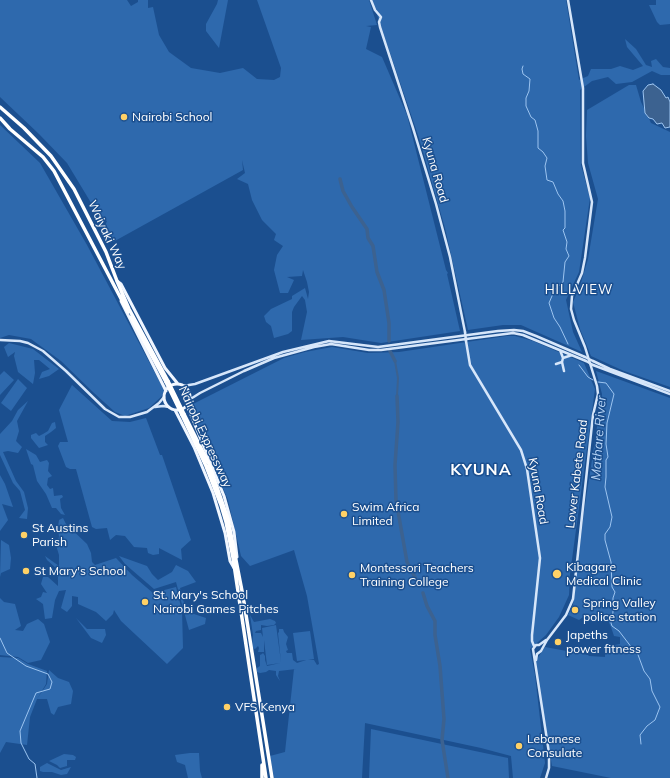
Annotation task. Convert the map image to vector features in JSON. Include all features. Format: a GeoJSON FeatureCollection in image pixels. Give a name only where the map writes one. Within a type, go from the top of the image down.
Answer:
{"type":"FeatureCollection","features":[{"type":"Feature","properties":{"kind":"highway","name":"Waiyaki Way"},"geometry":{"type":"LineString","coordinates":[[0,107],[51,156],[74,189],[106,252],[115,282]]}},
{"type":"Feature","properties":{"kind":"highway","name":"Waiyaki Way"},"geometry":{"type":"LineString","coordinates":[[0,118],[10,129],[43,157],[54,171],[115,282]]}},
{"type":"Feature","properties":{"kind":"highway","name":"Nairobi Expressway"},"geometry":{"type":"LineString","coordinates":[[115,282],[199,449],[225,514],[266,778]]}},
{"type":"Feature","properties":{"kind":"highway","name":"Nairobi Expressway"},"geometry":{"type":"LineString","coordinates":[[129,310],[201,447],[217,486],[236,561],[272,778]]}},
{"type":"Feature","properties":{"kind":"highway"},"geometry":{"type":"LineString","coordinates":[[262,757],[262,778]]}},
{"type":"Feature","properties":{"kind":"main road","name":"Kyuna Road"},"geometry":{"type":"LineString","coordinates":[[371,0],[375,10],[381,17],[379,22],[380,27],[413,128],[450,258],[470,365],[521,450],[527,469],[540,558],[532,635],[532,640],[538,646],[533,649],[536,660]]}},
{"type":"Feature","properties":{"kind":"main road","name":"Lower Kabete Road"},"geometry":{"type":"LineString","coordinates":[[538,653],[541,651],[538,646],[547,640],[566,615],[573,599],[593,415],[598,394],[585,347],[571,309],[572,296],[582,273],[585,258],[592,202],[583,163],[583,88],[568,0]]}},
{"type":"Feature","properties":{"kind":"main road","name":"Waiyaki Way"},"geometry":{"type":"LineString","coordinates":[[115,282],[121,284],[165,368],[178,384]]}},
{"type":"Feature","properties":{"kind":"main road","name":"Waiyaki Way"},"geometry":{"type":"LineString","coordinates":[[115,282],[126,312],[164,382],[166,391]]}},
{"type":"Feature","properties":{"kind":"main road"},"geometry":{"type":"LineString","coordinates":[[0,340],[28,343],[43,351],[105,409],[119,417],[125,418],[147,412],[155,407],[161,402],[166,391],[171,386],[178,384],[183,386],[195,384],[291,350],[329,341],[366,347],[378,347],[508,330],[523,331],[617,372],[670,391]]}},
{"type":"Feature","properties":{"kind":"main road"},"geometry":{"type":"LineString","coordinates":[[189,400],[244,371],[282,356],[314,347],[331,344],[369,350],[381,350],[509,333],[524,334],[593,365],[670,394]]}},
{"type":"Feature","properties":{"kind":"main road"},"geometry":{"type":"LineString","coordinates":[[560,350],[563,358],[562,362],[564,371]]}},
{"type":"Feature","properties":{"kind":"main road"},"geometry":{"type":"LineString","coordinates":[[563,358],[572,355]]}},
{"type":"Feature","properties":{"kind":"main road"},"geometry":{"type":"LineString","coordinates":[[556,364],[562,362]]}},
{"type":"Feature","properties":{"kind":"main road"},"geometry":{"type":"LineString","coordinates":[[164,382],[166,385],[171,381],[165,368]]}},
{"type":"Feature","properties":{"kind":"main road"},"geometry":{"type":"LineString","coordinates":[[240,368],[244,371]]}},
{"type":"Feature","properties":{"kind":"main road"},"geometry":{"type":"LineString","coordinates":[[183,386],[189,394],[187,406],[190,415],[214,471],[227,507],[236,540],[236,561]]}},
{"type":"Feature","properties":{"kind":"main road"},"geometry":{"type":"LineString","coordinates":[[164,397],[168,407]]}},
{"type":"Feature","properties":{"kind":"main road"},"geometry":{"type":"LineString","coordinates":[[155,407],[163,406],[175,410],[187,406]]}},
{"type":"Feature","properties":{"kind":"main road"},"geometry":{"type":"LineString","coordinates":[[175,410],[200,461],[213,493],[220,516],[230,561],[234,569]]}},
{"type":"Feature","properties":{"kind":"main road"},"geometry":{"type":"LineString","coordinates":[[181,421],[180,416],[182,412],[187,412],[190,415]]}},
{"type":"Feature","properties":{"kind":"main road"},"geometry":{"type":"LineString","coordinates":[[535,652],[538,653],[536,660],[549,753],[549,768],[546,778]]}},
{"type":"Feature","properties":{"kind":"shaded area"},"geometry":{"type":"Polygon","coordinates":[[[0,0],[127,0],[131,6],[138,2],[138,0],[148,0],[148,8],[153,7],[159,35],[169,52],[191,68],[220,73],[243,68],[257,79],[274,80],[280,77],[281,68],[257,0],[369,0],[377,25],[366,26],[371,27],[366,49],[382,57],[407,115],[448,273],[460,331],[381,343],[343,337],[301,340],[307,312],[305,300],[302,296],[292,312],[292,331],[288,334],[274,338],[271,326],[266,322],[264,316],[271,309],[292,299],[292,296],[305,288],[308,299],[309,292],[303,270],[302,276],[287,277],[294,280],[288,293],[280,293],[274,270],[277,255],[283,246],[274,240],[276,234],[262,220],[252,200],[248,184],[237,179],[245,173],[242,160],[243,170],[113,242],[105,226],[107,221],[99,216],[67,163],[0,97],[0,0]]]}},
{"type":"Feature","properties":{"kind":"shaded area"},"geometry":{"type":"Polygon","coordinates":[[[218,0],[228,0],[219,48],[206,31],[206,24],[218,0]]]}},
{"type":"Feature","properties":{"kind":"shaded area"},"geometry":{"type":"Polygon","coordinates":[[[372,0],[566,0],[579,80],[588,76],[591,69],[611,69],[620,66],[633,70],[643,66],[627,47],[625,39],[636,49],[646,65],[652,67],[651,61],[656,59],[663,67],[670,68],[670,75],[661,75],[652,71],[632,82],[616,84],[608,77],[592,81],[580,90],[581,165],[590,198],[579,272],[566,300],[573,332],[582,352],[521,325],[503,325],[468,330],[445,228],[419,138],[372,0]]]}},
{"type":"Feature","properties":{"kind":"shaded area"},"geometry":{"type":"Polygon","coordinates":[[[656,0],[670,0],[670,24],[660,25],[657,22],[649,5],[656,5],[656,0]]]}},
{"type":"Feature","properties":{"kind":"shaded area"},"geometry":{"type":"Polygon","coordinates":[[[653,84],[661,90],[666,98],[668,97],[670,102],[670,127],[665,128],[662,123],[657,124],[645,113],[643,91],[648,85],[653,84]]]}},
{"type":"Feature","properties":{"kind":"shaded area"},"geometry":{"type":"Polygon","coordinates":[[[629,85],[636,85],[641,102],[651,123],[670,132],[670,387],[624,371],[591,356],[580,329],[573,302],[580,286],[588,259],[598,199],[588,163],[586,136],[587,110],[629,85]]]}},
{"type":"Feature","properties":{"kind":"shaded area"},"geometry":{"type":"Polygon","coordinates":[[[0,125],[40,163],[87,245],[164,390],[162,396],[149,408],[125,416],[115,412],[61,361],[31,339],[9,335],[0,338],[0,125]]]}},
{"type":"Feature","properties":{"kind":"shaded area"},"geometry":{"type":"Polygon","coordinates":[[[515,336],[533,341],[584,363],[595,389],[570,574],[569,595],[559,617],[546,635],[530,649],[535,675],[545,763],[540,778],[513,778],[511,756],[365,723],[362,778],[274,778],[270,756],[285,752],[294,669],[279,671],[278,676],[280,681],[276,675],[276,671],[269,670],[260,673],[257,672],[257,668],[260,666],[260,655],[263,653],[267,666],[280,663],[267,665],[264,640],[264,652],[258,652],[258,646],[255,649],[252,648],[253,635],[250,615],[254,622],[270,619],[275,621],[276,623],[274,625],[261,625],[261,630],[256,631],[255,633],[261,633],[263,637],[262,628],[276,625],[281,662],[278,633],[279,629],[283,629],[288,637],[286,644],[288,650],[286,651],[287,653],[292,653],[293,660],[297,663],[306,660],[297,661],[293,633],[310,631],[314,659],[308,660],[314,660],[317,665],[319,664],[307,596],[294,550],[250,566],[241,556],[228,500],[193,411],[193,404],[284,358],[332,347],[368,353],[399,352],[515,336]]]}},
{"type":"Feature","properties":{"kind":"shaded area"},"geometry":{"type":"Polygon","coordinates":[[[9,343],[33,349],[59,369],[49,376],[39,379],[42,372],[50,369],[39,360],[34,360],[35,373],[33,384],[18,372],[14,356],[15,352],[8,357],[4,347],[9,343]]]}},
{"type":"Feature","properties":{"kind":"shaded area"},"geometry":{"type":"Polygon","coordinates":[[[4,371],[14,380],[0,395],[0,375],[4,371]]]}},
{"type":"Feature","properties":{"kind":"shaded area"},"geometry":{"type":"Polygon","coordinates":[[[596,371],[670,398],[670,778],[611,778],[552,766],[535,662],[545,647],[589,656],[605,657],[605,647],[620,644],[620,637],[614,636],[605,614],[583,617],[579,620],[568,615],[573,605],[584,512],[602,394],[596,371]]]}},
{"type":"Feature","properties":{"kind":"shaded area"},"geometry":{"type":"Polygon","coordinates":[[[18,379],[27,388],[11,411],[1,403],[18,379]]]}},
{"type":"Feature","properties":{"kind":"shaded area"},"geometry":{"type":"Polygon","coordinates":[[[72,385],[112,421],[130,422],[146,418],[160,455],[162,455],[191,540],[181,549],[182,560],[159,548],[159,554],[153,555],[148,553],[147,548],[134,547],[125,536],[116,535],[110,540],[107,528],[96,529],[92,527],[76,469],[66,467],[58,446],[60,442],[68,442],[59,410],[72,385]]]}},
{"type":"Feature","properties":{"kind":"shaded area"},"geometry":{"type":"Polygon","coordinates":[[[28,401],[17,421],[19,431],[16,441],[22,447],[18,453],[8,451],[3,452],[16,481],[24,492],[28,508],[27,519],[19,518],[25,510],[20,491],[13,483],[0,455],[0,434],[12,421],[18,410],[28,401]]]}},
{"type":"Feature","properties":{"kind":"shaded area"},"geometry":{"type":"Polygon","coordinates":[[[55,422],[56,428],[45,436],[45,442],[48,445],[39,448],[31,438],[31,435],[36,433],[39,436],[43,434],[48,431],[52,423],[55,422]]]}},
{"type":"Feature","properties":{"kind":"shaded area"},"geometry":{"type":"Polygon","coordinates":[[[26,449],[36,455],[40,462],[47,460],[49,463],[48,471],[52,476],[48,478],[47,485],[50,489],[53,488],[54,496],[62,495],[63,497],[60,499],[61,508],[65,515],[61,514],[56,508],[52,508],[46,494],[37,481],[33,465],[31,464],[26,449]]]}},
{"type":"Feature","properties":{"kind":"shaded area"},"geometry":{"type":"Polygon","coordinates":[[[0,475],[5,484],[13,507],[2,504],[8,520],[0,531],[0,475]]]}},
{"type":"Feature","properties":{"kind":"shaded area"},"geometry":{"type":"Polygon","coordinates":[[[63,518],[66,524],[87,544],[91,553],[92,562],[95,565],[116,558],[132,575],[153,593],[176,587],[182,611],[183,648],[167,664],[121,621],[114,610],[113,614],[106,621],[96,612],[78,604],[78,597],[72,596],[72,606],[67,612],[61,608],[66,590],[59,591],[55,600],[52,618],[45,619],[43,604],[36,599],[41,597],[43,592],[47,593],[41,584],[43,577],[48,577],[58,586],[58,577],[54,573],[57,569],[47,560],[45,556],[59,566],[59,555],[56,545],[59,537],[59,520],[63,518]]]}},
{"type":"Feature","properties":{"kind":"shaded area"},"geometry":{"type":"Polygon","coordinates":[[[1,540],[9,545],[11,558],[10,569],[1,573],[0,577],[1,540]]]}},
{"type":"Feature","properties":{"kind":"shaded area"},"geometry":{"type":"Polygon","coordinates":[[[119,556],[147,566],[158,580],[172,572],[176,565],[188,571],[196,582],[180,588],[187,614],[194,614],[206,618],[205,624],[189,630],[176,582],[154,589],[125,564],[119,556]]]}},
{"type":"Feature","properties":{"kind":"shaded area"},"geometry":{"type":"Polygon","coordinates":[[[0,598],[4,602],[15,604],[21,626],[15,630],[23,631],[27,624],[38,619],[44,624],[50,642],[41,660],[28,663],[18,657],[0,655],[0,598]]]}},
{"type":"Feature","properties":{"kind":"shaded area"},"geometry":{"type":"Polygon","coordinates":[[[76,618],[87,629],[105,629],[106,635],[102,643],[91,638],[76,618]]]}},
{"type":"Feature","properties":{"kind":"shaded area"},"geometry":{"type":"Polygon","coordinates":[[[0,657],[18,658],[28,664],[47,671],[46,684],[37,699],[30,717],[27,745],[6,742],[0,753],[0,657]]]}},
{"type":"Feature","properties":{"kind":"shaded area"},"geometry":{"type":"Polygon","coordinates":[[[49,670],[58,678],[69,682],[73,691],[71,704],[58,707],[54,715],[51,713],[47,699],[37,699],[47,684],[49,670]]]}},
{"type":"Feature","properties":{"kind":"shaded area"},"geometry":{"type":"Polygon","coordinates":[[[371,729],[508,758],[509,778],[369,778],[371,729]]]}},
{"type":"Feature","properties":{"kind":"shaded area"},"geometry":{"type":"Polygon","coordinates":[[[199,753],[202,778],[188,778],[185,765],[177,762],[175,755],[199,753]]]}},
{"type":"Feature","properties":{"kind":"shaded area"},"geometry":{"type":"Polygon","coordinates":[[[64,754],[73,755],[76,757],[75,760],[67,760],[67,766],[60,768],[49,761],[64,754]]]}},
{"type":"Feature","properties":{"kind":"shaded area"},"geometry":{"type":"Polygon","coordinates":[[[47,763],[61,770],[71,767],[67,774],[61,775],[52,772],[40,771],[40,767],[47,763]]]}},
{"type":"Feature","properties":{"kind":"waterway"},"geometry":{"type":"LineString","coordinates":[[523,66],[523,74],[530,79],[526,106],[531,117],[535,120],[538,131],[538,148],[547,158],[545,166],[547,180],[553,182],[563,201],[565,211],[565,228],[563,230],[567,242],[566,249],[569,256],[565,262],[563,282],[555,289],[549,303],[554,318],[568,344]]}},
{"type":"Feature","properties":{"kind":"waterway"},"geometry":{"type":"LineString","coordinates":[[340,179],[343,191],[367,229],[368,238],[373,246],[377,272],[384,290],[389,323],[389,341]]}},
{"type":"Feature","properties":{"kind":"waterway"},"geometry":{"type":"LineString","coordinates":[[390,351],[395,361]]}},
{"type":"Feature","properties":{"kind":"waterway"},"geometry":{"type":"LineString","coordinates":[[395,361],[398,378],[397,396]]}},
{"type":"Feature","properties":{"kind":"waterway"},"geometry":{"type":"LineString","coordinates":[[579,365],[588,377],[593,380]]}},
{"type":"Feature","properties":{"kind":"waterway","name":"Mathare River"},"geometry":{"type":"LineString","coordinates":[[598,382],[606,383],[614,394],[607,423],[606,444],[608,457],[606,460],[605,487],[612,517],[610,527],[605,534],[605,540],[611,562],[612,587],[615,592],[613,598],[611,623],[612,626],[619,631],[637,652],[644,671],[650,679],[652,691],[660,707],[655,720],[647,726],[640,735],[641,744]]}},
{"type":"Feature","properties":{"kind":"waterway"},"geometry":{"type":"LineString","coordinates":[[397,396],[398,422],[395,465],[396,500],[407,562],[419,585]]}},
{"type":"Feature","properties":{"kind":"waterway"},"geometry":{"type":"LineString","coordinates":[[423,593],[427,606],[435,621],[435,635],[440,666],[444,719],[442,740],[448,778]]}},
{"type":"Feature","properties":{"kind":"waterway"},"geometry":{"type":"LineString","coordinates":[[0,638],[7,653],[26,666],[48,674],[52,682],[50,689],[36,693],[20,731],[21,743],[29,759],[35,764],[37,778]]}},
{"type":"Feature","properties":{"kind":"place","name":"Nairobi School"},"geometry":{"type":"Point","coordinates":[124,117]}},
{"type":"Feature","properties":{"kind":"place","name":"Swim Africa Limited"},"geometry":{"type":"Point","coordinates":[344,514]}},
{"type":"Feature","properties":{"kind":"place","name":"St Austins Parish"},"geometry":{"type":"Point","coordinates":[24,535]}},
{"type":"Feature","properties":{"kind":"place","name":"St Mary's School"},"geometry":{"type":"Point","coordinates":[26,571]}},
{"type":"Feature","properties":{"kind":"place","name":"Kibagare Medical Clinic"},"geometry":{"type":"Point","coordinates":[557,574]}},
{"type":"Feature","properties":{"kind":"place","name":"Montessori Teachers Training College"},"geometry":{"type":"Point","coordinates":[352,575]}},
{"type":"Feature","properties":{"kind":"place","name":"St. Mary's School Nairobi Games Pitches"},"geometry":{"type":"Point","coordinates":[145,602]}},
{"type":"Feature","properties":{"kind":"place","name":"Spring Valley police station"},"geometry":{"type":"Point","coordinates":[575,610]}},
{"type":"Feature","properties":{"kind":"place","name":"Japeths power fitness"},"geometry":{"type":"Point","coordinates":[558,642]}},
{"type":"Feature","properties":{"kind":"place","name":"VFS Kenya"},"geometry":{"type":"Point","coordinates":[227,707]}},
{"type":"Feature","properties":{"kind":"place","name":"Lebanese Consulate"},"geometry":{"type":"Point","coordinates":[519,746]}},
{"type":"Feature","properties":{"kind":"district","name":"HILLVIEW"},"geometry":{"type":"Point","coordinates":[579,290]}},
{"type":"Feature","properties":{"kind":"district","name":"KYUNA"},"geometry":{"type":"Point","coordinates":[481,470]}}]}
